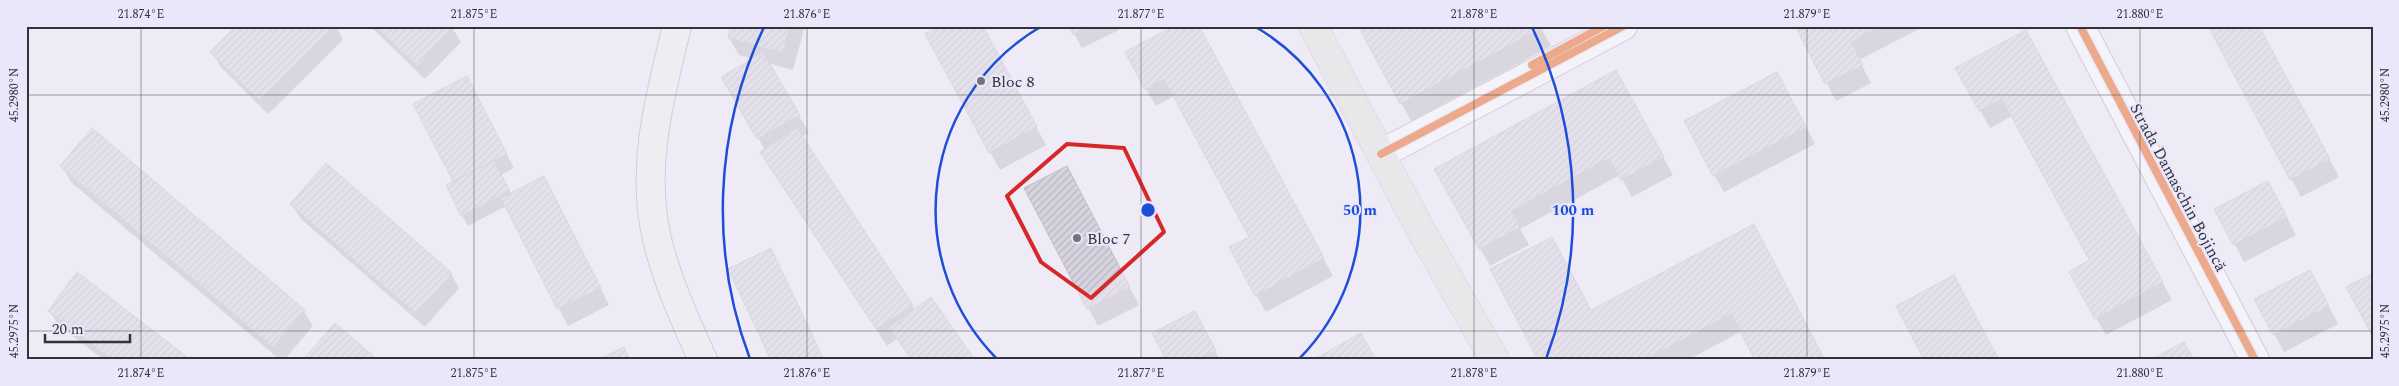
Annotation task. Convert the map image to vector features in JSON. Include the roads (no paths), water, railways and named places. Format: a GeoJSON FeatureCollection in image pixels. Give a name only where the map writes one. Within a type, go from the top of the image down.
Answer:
{"type":"FeatureCollection","features":[{"type":"Feature","properties":{"kind":"main road"},"geometry":{"type":"LineString","coordinates":[[677,26],[653,136],[650,176],[657,238],[672,290],[703,360]]}},
{"type":"Feature","properties":{"kind":"main road"},"geometry":{"type":"LineString","coordinates":[[1313,26],[1418,225],[1495,360]]}},
{"type":"Feature","properties":{"kind":"street"},"geometry":{"type":"LineString","coordinates":[[1381,154],[1624,26]]}},
{"type":"Feature","properties":{"kind":"street","name":"Strada Damaschin Bojincă"},"geometry":{"type":"LineString","coordinates":[[2080,26],[2254,360]]}},
{"type":"Feature","properties":{"kind":"place","name":"Bloc 8"},"geometry":{"type":"Point","coordinates":[981,81]}},
{"type":"Feature","properties":{"kind":"place","name":"Bloc 7"},"geometry":{"type":"Point","coordinates":[1077,238]}}]}
